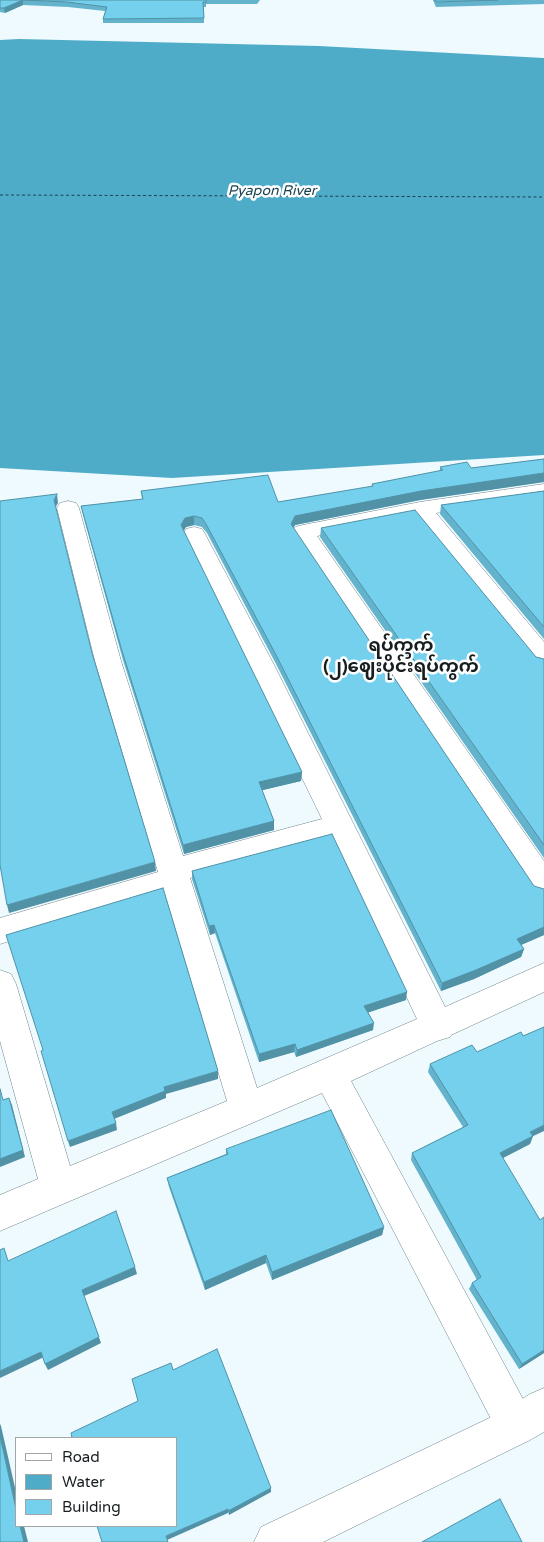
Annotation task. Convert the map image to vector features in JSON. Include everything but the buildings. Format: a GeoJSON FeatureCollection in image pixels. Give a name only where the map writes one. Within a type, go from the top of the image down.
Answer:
{"type":"FeatureCollection","features":[{"type":"Feature","properties":{"kind":"street"},"geometry":{"type":"LineString","coordinates":[[544,491],[420,509],[303,532],[544,885]]}},
{"type":"Feature","properties":{"kind":"street"},"geometry":{"type":"LineString","coordinates":[[68,508],[108,661],[246,1108]]}},
{"type":"Feature","properties":{"kind":"street"},"geometry":{"type":"LineString","coordinates":[[420,509],[544,659]]}},
{"type":"Feature","properties":{"kind":"street"},"geometry":{"type":"LineString","coordinates":[[194,534],[260,662],[438,1027]]}},
{"type":"Feature","properties":{"kind":"street"},"geometry":{"type":"LineString","coordinates":[[0,931],[174,875],[339,826]]}},
{"type":"Feature","properties":{"kind":"street"},"geometry":{"type":"LineString","coordinates":[[0,1213],[330,1074],[438,1027],[544,977]]}},
{"type":"Feature","properties":{"kind":"street"},"geometry":{"type":"LineString","coordinates":[[0,984],[59,1188]]}},
{"type":"Feature","properties":{"kind":"street"},"geometry":{"type":"LineString","coordinates":[[276,1542],[530,1417],[330,1074]]}},
{"type":"Feature","properties":{"kind":"water","name":"Pyapon River"},"geometry":{"type":"Polygon","coordinates":[[[0,40],[319,46],[544,58],[544,455],[172,478],[0,468],[0,40]]]}},
{"type":"Feature","properties":{"kind":"ferry route"},"geometry":{"type":"LineString","coordinates":[[0,195],[544,197]]}},
{"type":"Feature","properties":{"kind":"district","name":"ရပ်ကွက် (၂)ဈေးပိုင်းရပ်ကွက်"},"geometry":{"type":"Point","coordinates":[401,656]}}]}
